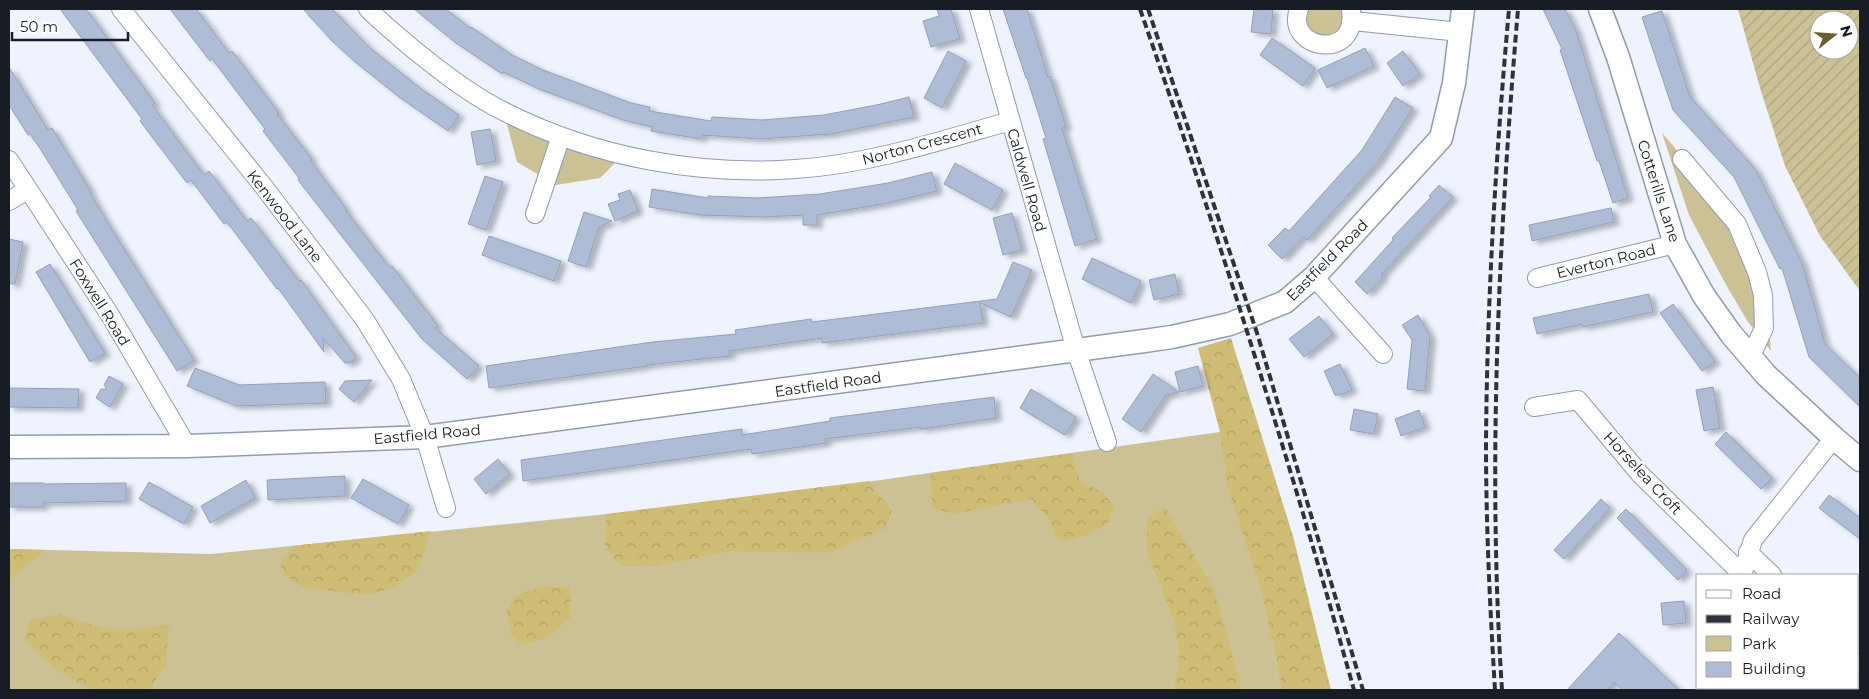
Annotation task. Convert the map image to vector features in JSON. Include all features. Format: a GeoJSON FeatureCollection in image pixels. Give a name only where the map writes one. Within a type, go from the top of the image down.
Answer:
{"type":"FeatureCollection","features":[{"type":"Feature","properties":{"kind":"street","name":"Kenwood Lane"},"geometry":{"type":"LineString","coordinates":[[121,9],[264,187],[365,320],[401,379],[425,437],[446,508]]}},
{"type":"Feature","properties":{"kind":"street","name":"Norton Crescent"},"geometry":{"type":"LineString","coordinates":[[368,9],[453,82],[506,113],[561,136],[633,158],[720,170],[796,169],[848,163],[902,152],[1010,121]]}},
{"type":"Feature","properties":{"kind":"street","name":"Caldwell Road"},"geometry":{"type":"LineString","coordinates":[[979,9],[1076,350],[1107,442]]}},
{"type":"Feature","properties":{"kind":"street"},"geometry":{"type":"LineString","coordinates":[[1299,9],[1297,15],[1299,29],[1308,41],[1322,46],[1336,44],[1348,34],[1352,15],[1460,32]]}},
{"type":"Feature","properties":{"kind":"street","name":"Eastfield Road"},"geometry":{"type":"LineString","coordinates":[[9,447],[187,446],[425,437],[1172,337],[1230,324],[1285,302],[1314,277],[1441,138],[1454,83],[1463,9]]}},
{"type":"Feature","properties":{"kind":"street","name":"Cotterills Lane"},"geometry":{"type":"LineString","coordinates":[[1600,9],[1618,57],[1675,244],[1704,296],[1750,358],[1766,375],[1860,460]]}},
{"type":"Feature","properties":{"kind":"street"},"geometry":{"type":"LineString","coordinates":[[535,214],[561,136]]}},
{"type":"Feature","properties":{"kind":"street"},"geometry":{"type":"LineString","coordinates":[[1682,159],[1737,224],[1757,272],[1763,295],[1764,328],[1750,358]]}},
{"type":"Feature","properties":{"kind":"street","name":"Foxwell Road"},"geometry":{"type":"LineString","coordinates":[[9,160],[110,316],[187,446]]}},
{"type":"Feature","properties":{"kind":"street"},"geometry":{"type":"LineString","coordinates":[[9,201],[27,190]]}},
{"type":"Feature","properties":{"kind":"street","name":"Everton Road"},"geometry":{"type":"LineString","coordinates":[[1537,278],[1675,244]]}},
{"type":"Feature","properties":{"kind":"street"},"geometry":{"type":"LineString","coordinates":[[1314,277],[1383,354]]}},
{"type":"Feature","properties":{"kind":"street","name":"Horselea Croft"},"geometry":{"type":"LineString","coordinates":[[1534,407],[1578,400],[1640,474],[1741,574]]}},
{"type":"Feature","properties":{"kind":"street"},"geometry":{"type":"LineString","coordinates":[[1742,574],[1753,540],[1834,438]]}},
{"type":"Feature","properties":{"kind":"street"},"geometry":{"type":"LineString","coordinates":[[1748,552],[1771,574]]}},
{"type":"Feature","properties":{"kind":"green space"},"geometry":{"type":"Polygon","coordinates":[[[1305,9],[1345,9],[1346,18],[1343,26],[1337,31],[1330,35],[1322,36],[1315,34],[1309,29],[1305,20],[1305,9]]]}},
{"type":"Feature","properties":{"kind":"green space"},"geometry":{"type":"Polygon","coordinates":[[[1738,9],[1860,9],[1860,291],[1820,236],[1785,166],[1760,88],[1738,9]]]}},
{"type":"Feature","properties":{"kind":"green space"},"geometry":{"type":"Polygon","coordinates":[[[505,117],[623,155],[600,178],[556,185],[517,162],[505,117]]]}},
{"type":"Feature","properties":{"kind":"green space"},"geometry":{"type":"Polygon","coordinates":[[[1662,133],[1741,224],[1765,290],[1771,351],[1748,322],[1689,215],[1662,133]]]}},
{"type":"Feature","properties":{"kind":"green space"},"geometry":{"type":"Polygon","coordinates":[[[1231,338],[1293,536],[1331,690],[1283,690],[1262,593],[1227,485],[1220,432],[1198,348],[1231,338]]]}},
{"type":"Feature","properties":{"kind":"green space"},"geometry":{"type":"Polygon","coordinates":[[[1220,432],[1331,690],[9,690],[9,549],[211,554],[717,503],[1220,432]]]}},
{"type":"Feature","properties":{"kind":"green space"},"geometry":{"type":"Polygon","coordinates":[[[1072,453],[1080,481],[1102,492],[1115,507],[1107,525],[1084,536],[1064,542],[1054,535],[1050,521],[1031,499],[953,514],[933,508],[930,473],[1072,453]]]}},
{"type":"Feature","properties":{"kind":"green space"},"geometry":{"type":"Polygon","coordinates":[[[869,481],[892,511],[886,528],[829,553],[731,551],[656,566],[621,566],[605,547],[606,514],[869,481]]]}},
{"type":"Feature","properties":{"kind":"green space"},"geometry":{"type":"Polygon","coordinates":[[[1165,507],[1214,589],[1238,675],[1240,690],[1175,690],[1179,657],[1175,625],[1147,552],[1147,518],[1165,507]]]}},
{"type":"Feature","properties":{"kind":"green space"},"geometry":{"type":"Polygon","coordinates":[[[431,531],[417,570],[395,587],[367,595],[305,588],[287,577],[280,565],[292,546],[431,531]]]}},
{"type":"Feature","properties":{"kind":"green space"},"geometry":{"type":"Polygon","coordinates":[[[9,549],[46,550],[9,580],[9,549]]]}},
{"type":"Feature","properties":{"kind":"green space"},"geometry":{"type":"Polygon","coordinates":[[[540,587],[570,587],[571,617],[549,637],[521,645],[510,633],[507,611],[515,596],[540,587]]]}},
{"type":"Feature","properties":{"kind":"green space"},"geometry":{"type":"Polygon","coordinates":[[[60,614],[92,625],[122,629],[169,625],[166,666],[148,690],[103,691],[76,682],[49,663],[24,640],[30,619],[60,614]]]}},
{"type":"Feature","properties":{"kind":"building"},"geometry":{"type":"Polygon","coordinates":[[[60,9],[86,9],[155,103],[152,105],[204,175],[209,171],[247,221],[251,218],[299,281],[301,280],[356,357],[350,363],[345,363],[323,338],[324,352],[227,222],[224,224],[191,180],[187,183],[60,9]]]}},
{"type":"Feature","properties":{"kind":"building"},"geometry":{"type":"Polygon","coordinates":[[[170,9],[196,9],[229,53],[232,51],[312,159],[310,160],[346,211],[390,268],[392,266],[438,326],[435,328],[479,366],[467,379],[422,339],[298,180],[299,178],[263,131],[265,129],[212,59],[210,61],[170,9]]]}},
{"type":"Feature","properties":{"kind":"building"},"geometry":{"type":"Polygon","coordinates":[[[303,9],[332,9],[370,48],[420,88],[459,115],[448,131],[399,97],[355,62],[332,41],[303,9]]]}},
{"type":"Feature","properties":{"kind":"building"},"geometry":{"type":"Polygon","coordinates":[[[414,9],[446,9],[470,28],[512,55],[543,70],[631,103],[650,107],[649,111],[711,121],[712,117],[762,120],[824,115],[909,97],[914,117],[830,134],[760,139],[702,135],[702,139],[651,131],[652,127],[623,120],[539,89],[503,72],[502,74],[456,43],[414,9]]]}},
{"type":"Feature","properties":{"kind":"building"},"geometry":{"type":"Polygon","coordinates":[[[937,9],[951,9],[960,39],[931,47],[923,21],[939,16],[937,9]]]}},
{"type":"Feature","properties":{"kind":"building"},"geometry":{"type":"Polygon","coordinates":[[[1003,9],[1027,9],[1066,127],[1062,128],[1097,239],[1075,246],[1043,139],[1046,138],[1003,9]]]}},
{"type":"Feature","properties":{"kind":"building"},"geometry":{"type":"Polygon","coordinates":[[[1254,9],[1273,9],[1271,34],[1251,32],[1254,9]]]}},
{"type":"Feature","properties":{"kind":"building"},"geometry":{"type":"Polygon","coordinates":[[[1543,9],[1565,9],[1576,31],[1628,198],[1613,203],[1560,50],[1562,49],[1543,9]]]}},
{"type":"Feature","properties":{"kind":"building"},"geometry":{"type":"Polygon","coordinates":[[[1662,11],[1690,97],[1756,170],[1802,263],[1825,344],[1860,378],[1860,407],[1809,357],[1782,268],[1780,269],[1734,177],[1673,110],[1642,17],[1662,11]]]}},
{"type":"Feature","properties":{"kind":"building"},"geometry":{"type":"Polygon","coordinates":[[[1272,38],[1315,68],[1303,86],[1260,55],[1272,38]]]}},
{"type":"Feature","properties":{"kind":"building"},"geometry":{"type":"Polygon","coordinates":[[[1365,48],[1374,66],[1327,88],[1318,70],[1365,48]]]}},
{"type":"Feature","properties":{"kind":"building"},"geometry":{"type":"Polygon","coordinates":[[[948,51],[966,61],[942,108],[924,98],[948,51]]]}},
{"type":"Feature","properties":{"kind":"building"},"geometry":{"type":"Polygon","coordinates":[[[1403,51],[1420,74],[1403,86],[1387,63],[1403,51]]]}},
{"type":"Feature","properties":{"kind":"building"},"geometry":{"type":"Polygon","coordinates":[[[9,67],[48,130],[52,128],[107,222],[194,360],[177,371],[76,211],[78,210],[41,150],[30,134],[28,135],[9,105],[9,67]]]}},
{"type":"Feature","properties":{"kind":"building"},"geometry":{"type":"Polygon","coordinates":[[[1395,97],[1413,108],[1378,162],[1307,240],[1303,237],[1282,259],[1268,245],[1285,228],[1289,231],[1362,150],[1395,97]]]}},
{"type":"Feature","properties":{"kind":"building"},"geometry":{"type":"Polygon","coordinates":[[[490,129],[496,161],[477,165],[471,132],[490,129]]]}},
{"type":"Feature","properties":{"kind":"building"},"geometry":{"type":"Polygon","coordinates":[[[955,163],[1003,190],[992,210],[944,184],[955,163]]]}},
{"type":"Feature","properties":{"kind":"building"},"geometry":{"type":"Polygon","coordinates":[[[932,172],[937,191],[883,204],[817,215],[817,225],[803,225],[803,215],[766,217],[700,215],[649,207],[652,189],[708,198],[708,196],[758,198],[820,194],[888,183],[932,172]]]}},
{"type":"Feature","properties":{"kind":"building"},"geometry":{"type":"Polygon","coordinates":[[[485,176],[503,182],[486,230],[468,224],[485,176]]]}},
{"type":"Feature","properties":{"kind":"building"},"geometry":{"type":"Polygon","coordinates":[[[1439,185],[1453,197],[1381,275],[1383,277],[1367,294],[1355,282],[1393,240],[1392,238],[1431,197],[1429,196],[1439,185]]]}},
{"type":"Feature","properties":{"kind":"building"},"geometry":{"type":"Polygon","coordinates":[[[630,190],[638,211],[615,221],[608,204],[620,200],[618,194],[630,190]]]}},
{"type":"Feature","properties":{"kind":"building"},"geometry":{"type":"Polygon","coordinates":[[[1611,208],[1614,222],[1532,241],[1529,225],[1611,208]]]}},
{"type":"Feature","properties":{"kind":"building"},"geometry":{"type":"Polygon","coordinates":[[[584,212],[612,221],[599,227],[586,267],[568,261],[584,212]]]}},
{"type":"Feature","properties":{"kind":"building"},"geometry":{"type":"Polygon","coordinates":[[[1012,213],[1022,250],[1003,255],[993,218],[1012,213]]]}},
{"type":"Feature","properties":{"kind":"building"},"geometry":{"type":"Polygon","coordinates":[[[489,236],[561,261],[554,281],[482,255],[489,236]]]}},
{"type":"Feature","properties":{"kind":"building"},"geometry":{"type":"Polygon","coordinates":[[[9,239],[23,242],[15,284],[9,284],[9,239]]]}},
{"type":"Feature","properties":{"kind":"building"},"geometry":{"type":"Polygon","coordinates":[[[1092,258],[1141,281],[1131,303],[1082,279],[1092,258]]]}},
{"type":"Feature","properties":{"kind":"building"},"geometry":{"type":"Polygon","coordinates":[[[1013,262],[1032,270],[1011,317],[980,303],[983,323],[822,343],[822,338],[729,351],[730,356],[646,365],[489,388],[486,366],[653,342],[736,334],[735,330],[811,319],[812,322],[997,299],[1013,262]]]}},
{"type":"Feature","properties":{"kind":"building"},"geometry":{"type":"Polygon","coordinates":[[[50,264],[105,353],[90,362],[36,272],[50,264]]]}},
{"type":"Feature","properties":{"kind":"building"},"geometry":{"type":"Polygon","coordinates":[[[1175,274],[1179,294],[1154,300],[1149,280],[1175,274]]]}},
{"type":"Feature","properties":{"kind":"building"},"geometry":{"type":"Polygon","coordinates":[[[1649,294],[1653,312],[1582,327],[1582,324],[1537,334],[1533,318],[1649,294]]]}},
{"type":"Feature","properties":{"kind":"building"},"geometry":{"type":"Polygon","coordinates":[[[1673,304],[1715,361],[1702,371],[1660,313],[1673,304]]]}},
{"type":"Feature","properties":{"kind":"building"},"geometry":{"type":"Polygon","coordinates":[[[1418,315],[1430,336],[1425,391],[1407,389],[1412,340],[1402,325],[1418,315]]]}},
{"type":"Feature","properties":{"kind":"building"},"geometry":{"type":"Polygon","coordinates":[[[1319,316],[1333,334],[1304,357],[1289,339],[1319,316]]]}},
{"type":"Feature","properties":{"kind":"building"},"geometry":{"type":"Polygon","coordinates":[[[1340,364],[1352,390],[1335,395],[1324,371],[1340,364]]]}},
{"type":"Feature","properties":{"kind":"building"},"geometry":{"type":"Polygon","coordinates":[[[1198,366],[1203,386],[1180,392],[1175,372],[1198,366]]]}},
{"type":"Feature","properties":{"kind":"building"},"geometry":{"type":"Polygon","coordinates":[[[195,368],[239,385],[325,382],[326,403],[236,406],[187,386],[195,368]]]}},
{"type":"Feature","properties":{"kind":"building"},"geometry":{"type":"Polygon","coordinates":[[[1153,374],[1179,392],[1166,395],[1141,432],[1122,419],[1153,374]]]}},
{"type":"Feature","properties":{"kind":"building"},"geometry":{"type":"Polygon","coordinates":[[[109,376],[123,384],[110,407],[96,398],[101,389],[107,389],[104,385],[109,376]]]}},
{"type":"Feature","properties":{"kind":"building"},"geometry":{"type":"Polygon","coordinates":[[[372,380],[354,402],[339,389],[345,381],[372,380]]]}},
{"type":"Feature","properties":{"kind":"building"},"geometry":{"type":"Polygon","coordinates":[[[1713,387],[1720,428],[1704,431],[1696,390],[1713,387]]]}},
{"type":"Feature","properties":{"kind":"building"},"geometry":{"type":"Polygon","coordinates":[[[9,388],[79,389],[78,408],[9,407],[9,388]]]}},
{"type":"Feature","properties":{"kind":"building"},"geometry":{"type":"Polygon","coordinates":[[[1031,389],[1076,417],[1065,435],[1020,408],[1031,389]]]}},
{"type":"Feature","properties":{"kind":"building"},"geometry":{"type":"Polygon","coordinates":[[[994,397],[996,418],[921,429],[920,427],[825,439],[826,443],[752,454],[751,449],[523,481],[521,460],[742,429],[742,435],[830,421],[830,418],[994,397]]]}},
{"type":"Feature","properties":{"kind":"building"},"geometry":{"type":"Polygon","coordinates":[[[1354,409],[1378,414],[1374,434],[1350,430],[1354,409]]]}},
{"type":"Feature","properties":{"kind":"building"},"geometry":{"type":"Polygon","coordinates":[[[1419,410],[1425,427],[1401,436],[1395,419],[1419,410]]]}},
{"type":"Feature","properties":{"kind":"building"},"geometry":{"type":"Polygon","coordinates":[[[1726,432],[1772,478],[1761,489],[1715,444],[1726,432]]]}},
{"type":"Feature","properties":{"kind":"building"},"geometry":{"type":"Polygon","coordinates":[[[498,459],[510,474],[486,494],[474,479],[498,459]]]}},
{"type":"Feature","properties":{"kind":"building"},"geometry":{"type":"Polygon","coordinates":[[[345,476],[345,496],[268,500],[267,480],[345,476]]]}},
{"type":"Feature","properties":{"kind":"building"},"geometry":{"type":"Polygon","coordinates":[[[363,479],[409,505],[398,524],[351,498],[363,479]]]}},
{"type":"Feature","properties":{"kind":"building"},"geometry":{"type":"Polygon","coordinates":[[[246,480],[255,498],[210,523],[201,506],[246,480]]]}},
{"type":"Feature","properties":{"kind":"building"},"geometry":{"type":"Polygon","coordinates":[[[149,482],[193,507],[184,524],[139,499],[149,482]]]}},
{"type":"Feature","properties":{"kind":"building"},"geometry":{"type":"Polygon","coordinates":[[[9,483],[126,483],[126,501],[43,503],[43,507],[9,507],[9,483]]]}},
{"type":"Feature","properties":{"kind":"building"},"geometry":{"type":"Polygon","coordinates":[[[1829,495],[1860,518],[1860,539],[1819,508],[1829,495]]]}},
{"type":"Feature","properties":{"kind":"building"},"geometry":{"type":"Polygon","coordinates":[[[1601,499],[1610,508],[1564,559],[1554,550],[1601,499]]]}},
{"type":"Feature","properties":{"kind":"building"},"geometry":{"type":"Polygon","coordinates":[[[1626,509],[1687,570],[1678,580],[1617,518],[1626,509]]]}},
{"type":"Feature","properties":{"kind":"building"},"geometry":{"type":"Polygon","coordinates":[[[1684,601],[1686,623],[1663,625],[1661,603],[1684,601]]]}},
{"type":"Feature","properties":{"kind":"building"},"geometry":{"type":"Polygon","coordinates":[[[1619,633],[1679,690],[1623,690],[1614,682],[1607,690],[1567,690],[1619,633]]]}},
{"type":"Feature","properties":{"kind":"railway"},"geometry":{"type":"LineString","coordinates":[[1140,9],[1252,348],[1305,519],[1354,690]]}},
{"type":"Feature","properties":{"kind":"railway"},"geometry":{"type":"LineString","coordinates":[[1148,9],[1257,333],[1363,690]]}},
{"type":"Feature","properties":{"kind":"railway"},"geometry":{"type":"LineString","coordinates":[[1495,690],[1490,598],[1486,444],[1488,335],[1500,118],[1509,9]]}},
{"type":"Feature","properties":{"kind":"railway"},"geometry":{"type":"LineString","coordinates":[[1502,690],[1495,520],[1495,434],[1505,179],[1518,9]]}}]}
